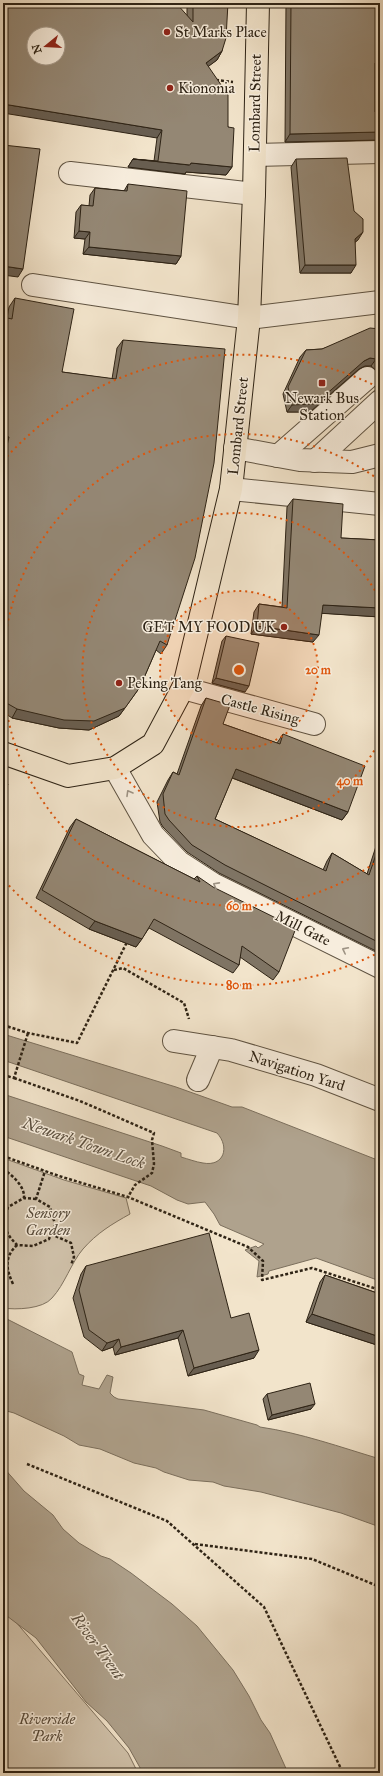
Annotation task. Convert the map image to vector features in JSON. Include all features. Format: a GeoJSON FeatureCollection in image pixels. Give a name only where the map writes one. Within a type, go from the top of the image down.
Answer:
{"type":"FeatureCollection","features":[{"type":"Feature","properties":{"kind":"main road","name":"Lombard Street"},"geometry":{"type":"LineString","coordinates":[[3,753],[68,776],[116,768],[153,744],[183,688],[231,489],[249,318],[254,194],[255,85],[258,3]]}},
{"type":"Feature","properties":{"kind":"street"},"geometry":{"type":"LineString","coordinates":[[255,155],[380,152]]}},
{"type":"Feature","properties":{"kind":"street"},"geometry":{"type":"LineString","coordinates":[[70,173],[254,194]]}},
{"type":"Feature","properties":{"kind":"street"},"geometry":{"type":"LineString","coordinates":[[34,285],[249,318],[380,302]]}},
{"type":"Feature","properties":{"kind":"street"},"geometry":{"type":"LineString","coordinates":[[315,460],[374,381]]}},
{"type":"Feature","properties":{"kind":"street"},"geometry":{"type":"LineString","coordinates":[[315,460],[380,401]]}},
{"type":"Feature","properties":{"kind":"street"},"geometry":{"type":"LineString","coordinates":[[315,460],[380,421]]}},
{"type":"Feature","properties":{"kind":"street"},"geometry":{"type":"LineString","coordinates":[[315,460],[380,438]]}},
{"type":"Feature","properties":{"kind":"street"},"geometry":{"type":"LineString","coordinates":[[235,448],[315,460],[380,455]]}},
{"type":"Feature","properties":{"kind":"street"},"geometry":{"type":"LineString","coordinates":[[231,489],[380,504]]}},
{"type":"Feature","properties":{"kind":"street","name":"Castle Rising"},"geometry":{"type":"LineString","coordinates":[[183,688],[314,724]]}},
{"type":"Feature","properties":{"kind":"street","name":"Mill Gate"},"geometry":{"type":"LineString","coordinates":[[116,768],[153,835],[179,862],[213,884],[380,967]]}},
{"type":"Feature","properties":{"kind":"street","name":"Navigation Yard"},"geometry":{"type":"LineString","coordinates":[[174,1041],[231,1050],[316,1075],[380,1100]]}},
{"type":"Feature","properties":{"kind":"street"},"geometry":{"type":"LineString","coordinates":[[198,1080],[212,1047]]}},
{"type":"Feature","properties":{"kind":"path"},"geometry":{"type":"LineString","coordinates":[[210,79],[255,85]]}},
{"type":"Feature","properties":{"kind":"path"},"geometry":{"type":"LineString","coordinates":[[3,1025],[28,1033],[77,1043],[130,935]]}},
{"type":"Feature","properties":{"kind":"path"},"geometry":{"type":"LineString","coordinates":[[113,970],[123,968],[184,1003],[190,1021],[212,1047]]}},
{"type":"Feature","properties":{"kind":"path"},"geometry":{"type":"LineString","coordinates":[[14,1078],[28,1033]]}},
{"type":"Feature","properties":{"kind":"path"},"geometry":{"type":"LineString","coordinates":[[3,1076],[14,1078],[80,1101],[154,1133],[152,1140],[154,1164],[152,1172],[135,1185],[128,1197]]}},
{"type":"Feature","properties":{"kind":"path"},"geometry":{"type":"LineString","coordinates":[[3,1156],[128,1197],[248,1247],[263,1262],[262,1280],[312,1268],[380,1290]]}},
{"type":"Feature","properties":{"kind":"path"},"geometry":{"type":"LineString","coordinates":[[3,1168],[13,1176],[24,1192],[24,1198]]}},
{"type":"Feature","properties":{"kind":"path"},"geometry":{"type":"LineString","coordinates":[[36,1199],[45,1171]]}},
{"type":"Feature","properties":{"kind":"path"},"geometry":{"type":"LineString","coordinates":[[24,1198],[36,1199],[50,1207],[55,1224],[49,1239],[33,1246],[17,1245],[8,1236],[4,1220],[8,1207],[16,1201],[24,1198]]}},
{"type":"Feature","properties":{"kind":"path"},"geometry":{"type":"LineString","coordinates":[[51,1234],[71,1243],[74,1257],[71,1265]]}},
{"type":"Feature","properties":{"kind":"path"},"geometry":{"type":"LineString","coordinates":[[3,1237],[8,1236]]}},
{"type":"Feature","properties":{"kind":"path"},"geometry":{"type":"LineString","coordinates":[[13,1284],[7,1270],[10,1252],[17,1245]]}},
{"type":"Feature","properties":{"kind":"path"},"geometry":{"type":"LineString","coordinates":[[27,1464],[167,1521],[264,1607],[343,1773]]}},
{"type":"Feature","properties":{"kind":"path"},"geometry":{"type":"LineString","coordinates":[[194,1544],[312,1559],[380,1587]]}},
{"type":"Feature","properties":{"kind":"green space","name":"Sensory Garden"},"geometry":{"type":"Polygon","coordinates":[[[3,1158],[64,1180],[126,1198],[130,1214],[105,1229],[88,1243],[75,1261],[57,1292],[48,1302],[36,1307],[22,1309],[3,1308],[3,1158]]]}},
{"type":"Feature","properties":{"kind":"green space","name":"Riverside Park"},"geometry":{"type":"Polygon","coordinates":[[[3,1613],[15,1621],[128,1753],[138,1773],[3,1773],[3,1613]]]}},
{"type":"Feature","properties":{"kind":"water","name":"Newark Town Lock"},"geometry":{"type":"Polygon","coordinates":[[[3,1034],[176,1087],[232,1107],[242,1107],[380,1161],[380,1281],[316,1258],[269,1271],[268,1274],[257,1277],[259,1261],[245,1250],[256,1246],[258,1248],[264,1244],[220,1225],[205,1202],[188,1204],[177,1200],[151,1186],[3,1136],[3,1094],[162,1146],[181,1153],[181,1157],[198,1162],[216,1162],[223,1155],[224,1150],[221,1138],[217,1133],[3,1060],[3,1034]]]}},
{"type":"Feature","properties":{"kind":"water"},"geometry":{"type":"Polygon","coordinates":[[[3,1317],[72,1352],[79,1374],[84,1376],[82,1385],[99,1389],[107,1375],[113,1377],[110,1393],[118,1399],[204,1410],[260,1427],[320,1441],[380,1459],[380,1527],[341,1513],[261,1492],[224,1486],[213,1482],[189,1480],[156,1468],[134,1463],[100,1449],[79,1445],[64,1436],[14,1413],[3,1410],[3,1317]]]}},
{"type":"Feature","properties":{"kind":"water","name":"River Trent"},"geometry":{"type":"Polygon","coordinates":[[[3,1467],[24,1491],[53,1515],[63,1529],[79,1543],[101,1556],[110,1559],[131,1573],[172,1604],[197,1626],[233,1670],[270,1733],[288,1773],[143,1773],[129,1748],[107,1721],[86,1702],[36,1638],[3,1613],[3,1467]]]}},
{"type":"Feature","properties":{"kind":"building"},"geometry":{"type":"Polygon","coordinates":[[[3,3],[176,3],[193,22],[193,3],[228,3],[226,38],[222,51],[206,63],[228,95],[228,127],[234,128],[232,167],[191,163],[190,165],[133,159],[158,161],[162,130],[3,104],[3,3]]]}},
{"type":"Feature","properties":{"kind":"building"},"geometry":{"type":"Polygon","coordinates":[[[291,3],[380,3],[380,63],[375,63],[375,112],[380,112],[380,132],[290,134],[291,3]]]}},
{"type":"Feature","properties":{"kind":"building"},"geometry":{"type":"Polygon","coordinates":[[[3,145],[40,149],[23,269],[3,266],[3,145]]]}},
{"type":"Feature","properties":{"kind":"building"},"geometry":{"type":"Polygon","coordinates":[[[347,158],[354,211],[363,219],[363,232],[355,239],[356,265],[305,265],[296,159],[347,158]]]}},
{"type":"Feature","properties":{"kind":"building"},"geometry":{"type":"Polygon","coordinates":[[[128,184],[187,191],[181,256],[89,247],[90,232],[79,231],[81,205],[93,206],[95,188],[127,191],[128,184]]]}},
{"type":"Feature","properties":{"kind":"building"},"geometry":{"type":"Polygon","coordinates":[[[15,298],[74,309],[62,372],[116,379],[123,340],[225,349],[214,463],[195,558],[167,645],[160,641],[140,687],[125,708],[94,721],[64,720],[17,709],[3,701],[3,463],[9,437],[3,435],[3,317],[12,319],[15,298]]]}},
{"type":"Feature","properties":{"kind":"building","name":"Newark Bus Station"},"geometry":{"type":"Polygon","coordinates":[[[370,328],[380,329],[380,362],[376,359],[370,358],[364,361],[315,404],[292,405],[288,387],[306,350],[322,349],[370,328]]]}},
{"type":"Feature","properties":{"kind":"building"},"geometry":{"type":"Polygon","coordinates":[[[293,499],[343,504],[341,538],[380,540],[380,608],[323,605],[319,635],[257,626],[259,604],[287,608],[293,499]]]}},
{"type":"Feature","properties":{"kind":"building"},"geometry":{"type":"Polygon","coordinates":[[[226,636],[259,643],[249,686],[216,678],[226,636]]]}},
{"type":"Feature","properties":{"kind":"building"},"geometry":{"type":"Polygon","coordinates":[[[206,698],[230,705],[223,724],[280,744],[283,734],[365,766],[348,812],[236,769],[215,819],[326,871],[332,853],[369,875],[380,843],[380,943],[225,865],[192,845],[169,820],[165,814],[163,794],[173,772],[179,775],[206,698]]]}},
{"type":"Feature","properties":{"kind":"building"},"geometry":{"type":"Polygon","coordinates":[[[3,781],[8,784],[3,796],[3,781]]]}},
{"type":"Feature","properties":{"kind":"building"},"geometry":{"type":"Polygon","coordinates":[[[76,819],[200,882],[197,876],[213,887],[296,928],[279,972],[242,946],[239,965],[154,919],[142,939],[95,921],[42,890],[76,819]]]}},
{"type":"Feature","properties":{"kind":"building"},"geometry":{"type":"Polygon","coordinates":[[[209,1233],[231,1318],[249,1313],[259,1350],[194,1368],[183,1330],[121,1347],[119,1339],[107,1343],[89,1330],[79,1290],[86,1266],[209,1233]]]}},
{"type":"Feature","properties":{"kind":"building"},"geometry":{"type":"Polygon","coordinates":[[[325,1275],[380,1294],[380,1337],[312,1314],[325,1275]]]}},
{"type":"Feature","properties":{"kind":"building"},"geometry":{"type":"Polygon","coordinates":[[[310,1383],[315,1404],[272,1415],[267,1394],[310,1383]]]}},
{"type":"Feature","properties":{"kind":"place","name":"St Marks Place"},"geometry":{"type":"Point","coordinates":[167,32]}},
{"type":"Feature","properties":{"kind":"place","name":"Kiononia"},"geometry":{"type":"Point","coordinates":[170,88]}},
{"type":"Feature","properties":{"kind":"place","name":"Newark Bus Station"},"geometry":{"type":"Point","coordinates":[322,383]}},
{"type":"Feature","properties":{"kind":"place","name":"GET MY FOOD UK"},"geometry":{"type":"Point","coordinates":[284,627]}},
{"type":"Feature","properties":{"kind":"place","name":"Peking Tang"},"geometry":{"type":"Point","coordinates":[119,683]}}]}
